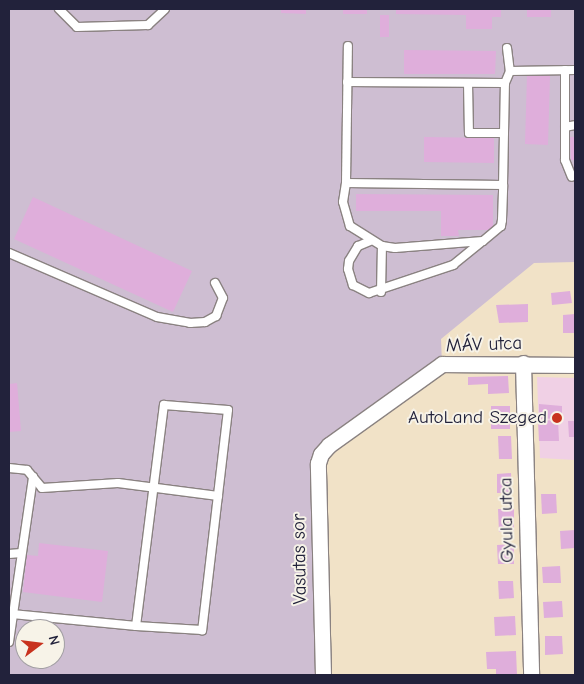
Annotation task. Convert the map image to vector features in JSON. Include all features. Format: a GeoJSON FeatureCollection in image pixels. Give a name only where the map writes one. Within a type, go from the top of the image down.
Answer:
{"type":"FeatureCollection","features":[{"type":"Feature","properties":{"kind":"street","name":"MÁV utca"},"geometry":{"type":"LineString","coordinates":[[329,445],[442,364],[575,365]]}},
{"type":"Feature","properties":{"kind":"street","name":"Gyula utca"},"geometry":{"type":"LineString","coordinates":[[523,364],[531,675]]}},
{"type":"Feature","properties":{"kind":"street","name":"Vasutas sor"},"geometry":{"type":"LineString","coordinates":[[323,675],[318,463],[329,445]]}},
{"type":"Feature","properties":{"kind":"lane"},"geometry":{"type":"LineString","coordinates":[[59,9],[77,27],[148,25],[165,9]]}},
{"type":"Feature","properties":{"kind":"lane"},"geometry":{"type":"LineString","coordinates":[[348,46],[346,183],[344,202],[347,221],[356,233],[382,246],[405,247],[483,241]]}},
{"type":"Feature","properties":{"kind":"lane"},"geometry":{"type":"LineString","coordinates":[[370,241],[358,246],[352,254],[349,261],[350,278],[361,291],[381,292],[454,264],[501,226],[505,83],[510,71],[506,48]]}},
{"type":"Feature","properties":{"kind":"lane"},"geometry":{"type":"LineString","coordinates":[[566,70],[565,160],[572,177]]}},
{"type":"Feature","properties":{"kind":"lane"},"geometry":{"type":"LineString","coordinates":[[510,71],[575,70]]}},
{"type":"Feature","properties":{"kind":"lane"},"geometry":{"type":"LineString","coordinates":[[347,82],[505,83]]}},
{"type":"Feature","properties":{"kind":"lane"},"geometry":{"type":"LineString","coordinates":[[468,83],[469,133],[504,133]]}},
{"type":"Feature","properties":{"kind":"lane"},"geometry":{"type":"LineString","coordinates":[[565,127],[575,125]]}},
{"type":"Feature","properties":{"kind":"lane"},"geometry":{"type":"LineString","coordinates":[[346,183],[503,185]]}},
{"type":"Feature","properties":{"kind":"lane"},"geometry":{"type":"LineString","coordinates":[[381,292],[382,246]]}},
{"type":"Feature","properties":{"kind":"lane"},"geometry":{"type":"LineString","coordinates":[[9,253],[157,318],[190,323],[205,322],[216,316],[222,298],[215,283]]}},
{"type":"Feature","properties":{"kind":"lane"},"geometry":{"type":"LineString","coordinates":[[12,614],[136,626],[202,630],[228,410],[164,405],[136,626]]}},
{"type":"Feature","properties":{"kind":"lane"},"geometry":{"type":"LineString","coordinates":[[9,468],[27,470],[42,488],[118,483],[153,486],[218,496]]}},
{"type":"Feature","properties":{"kind":"lane"},"geometry":{"type":"LineString","coordinates":[[9,642],[33,477]]}},
{"type":"Feature","properties":{"kind":"lane"},"geometry":{"type":"LineString","coordinates":[[9,554],[21,553]]}},
{"type":"Feature","properties":{"kind":"shaded area"},"geometry":{"type":"Polygon","coordinates":[[[9,9],[575,9],[575,262],[534,263],[441,339],[442,364],[318,463],[324,675],[9,675],[9,9]]]}},
{"type":"Feature","properties":{"kind":"shaded area","name":"AutoLand Szeged"},"geometry":{"type":"Polygon","coordinates":[[[537,377],[575,378],[575,460],[540,458],[537,377]]]}},
{"type":"Feature","properties":{"kind":"building"},"geometry":{"type":"Polygon","coordinates":[[[281,9],[306,9],[306,14],[281,13],[281,9]]]}},
{"type":"Feature","properties":{"kind":"building"},"geometry":{"type":"Polygon","coordinates":[[[343,9],[367,9],[367,14],[343,14],[343,9]]]}},
{"type":"Feature","properties":{"kind":"building"},"geometry":{"type":"Polygon","coordinates":[[[396,9],[501,9],[501,17],[492,17],[492,29],[466,29],[466,15],[396,14],[396,9]]]}},
{"type":"Feature","properties":{"kind":"building"},"geometry":{"type":"Polygon","coordinates":[[[527,9],[551,9],[551,17],[527,17],[527,9]]]}},
{"type":"Feature","properties":{"kind":"building"},"geometry":{"type":"Polygon","coordinates":[[[380,15],[389,15],[389,37],[380,37],[380,15]]]}},
{"type":"Feature","properties":{"kind":"building"},"geometry":{"type":"Polygon","coordinates":[[[404,50],[496,51],[495,74],[404,74],[404,50]]]}},
{"type":"Feature","properties":{"kind":"building"},"geometry":{"type":"Polygon","coordinates":[[[527,74],[550,75],[548,145],[525,144],[527,74]]]}},
{"type":"Feature","properties":{"kind":"building"},"geometry":{"type":"Polygon","coordinates":[[[424,137],[494,138],[494,163],[424,162],[424,137]]]}},
{"type":"Feature","properties":{"kind":"building"},"geometry":{"type":"Polygon","coordinates":[[[570,137],[575,137],[575,160],[571,160],[570,137]]]}},
{"type":"Feature","properties":{"kind":"building"},"geometry":{"type":"Polygon","coordinates":[[[356,194],[493,195],[493,230],[458,230],[459,236],[441,236],[441,211],[356,211],[356,194]]]}},
{"type":"Feature","properties":{"kind":"building"},"geometry":{"type":"Polygon","coordinates":[[[33,197],[192,271],[173,312],[14,239],[33,197]]]}},
{"type":"Feature","properties":{"kind":"building"},"geometry":{"type":"Polygon","coordinates":[[[570,291],[572,303],[552,305],[551,293],[570,291]]]}},
{"type":"Feature","properties":{"kind":"building"},"geometry":{"type":"Polygon","coordinates":[[[528,304],[528,322],[499,323],[496,305],[528,304]]]}},
{"type":"Feature","properties":{"kind":"building"},"geometry":{"type":"Polygon","coordinates":[[[575,314],[575,333],[563,333],[563,315],[575,314]]]}},
{"type":"Feature","properties":{"kind":"building"},"geometry":{"type":"Polygon","coordinates":[[[508,376],[509,393],[488,394],[488,384],[468,385],[468,377],[508,376]]]}},
{"type":"Feature","properties":{"kind":"building"},"geometry":{"type":"Polygon","coordinates":[[[17,383],[21,431],[9,432],[9,384],[17,383]]]}},
{"type":"Feature","properties":{"kind":"building"},"geometry":{"type":"Polygon","coordinates":[[[539,404],[562,406],[562,418],[539,419],[539,404]]]}},
{"type":"Feature","properties":{"kind":"building"},"geometry":{"type":"Polygon","coordinates":[[[491,406],[510,406],[510,429],[491,429],[491,406]]]}},
{"type":"Feature","properties":{"kind":"building"},"geometry":{"type":"Polygon","coordinates":[[[558,420],[559,441],[539,441],[538,421],[558,420]]]}},
{"type":"Feature","properties":{"kind":"building"},"geometry":{"type":"Polygon","coordinates":[[[568,421],[575,421],[575,437],[569,437],[568,421]]]}},
{"type":"Feature","properties":{"kind":"building"},"geometry":{"type":"Polygon","coordinates":[[[498,436],[511,436],[512,459],[499,459],[498,436]]]}},
{"type":"Feature","properties":{"kind":"building"},"geometry":{"type":"Polygon","coordinates":[[[511,473],[512,493],[497,493],[497,474],[511,473]]]}},
{"type":"Feature","properties":{"kind":"building"},"geometry":{"type":"Polygon","coordinates":[[[541,494],[556,494],[557,513],[542,514],[541,494]]]}},
{"type":"Feature","properties":{"kind":"building"},"geometry":{"type":"Polygon","coordinates":[[[498,509],[514,509],[514,531],[499,532],[498,509]]]}},
{"type":"Feature","properties":{"kind":"building"},"geometry":{"type":"Polygon","coordinates":[[[575,530],[575,548],[561,549],[560,531],[575,530]]]}},
{"type":"Feature","properties":{"kind":"building"},"geometry":{"type":"Polygon","coordinates":[[[39,543],[108,551],[102,602],[23,592],[27,555],[38,556],[39,543]]]}},
{"type":"Feature","properties":{"kind":"building"},"geometry":{"type":"Polygon","coordinates":[[[514,544],[514,564],[498,564],[497,545],[514,544]]]}},
{"type":"Feature","properties":{"kind":"building"},"geometry":{"type":"Polygon","coordinates":[[[560,566],[561,583],[543,583],[542,567],[560,566]]]}},
{"type":"Feature","properties":{"kind":"building"},"geometry":{"type":"Polygon","coordinates":[[[498,581],[513,581],[514,598],[499,599],[498,581]]]}},
{"type":"Feature","properties":{"kind":"building"},"geometry":{"type":"Polygon","coordinates":[[[562,601],[563,617],[544,618],[543,602],[562,601]]]}},
{"type":"Feature","properties":{"kind":"building"},"geometry":{"type":"Polygon","coordinates":[[[515,616],[516,635],[495,636],[494,617],[515,616]]]}},
{"type":"Feature","properties":{"kind":"building"},"geometry":{"type":"Polygon","coordinates":[[[545,636],[562,636],[563,654],[545,655],[545,636]]]}},
{"type":"Feature","properties":{"kind":"building"},"geometry":{"type":"Polygon","coordinates":[[[516,651],[517,675],[496,675],[496,669],[487,669],[486,652],[516,651]]]}},
{"type":"Feature","properties":{"kind":"place","name":"AutoLand Szeged"},"geometry":{"type":"Point","coordinates":[557,418]}}]}
